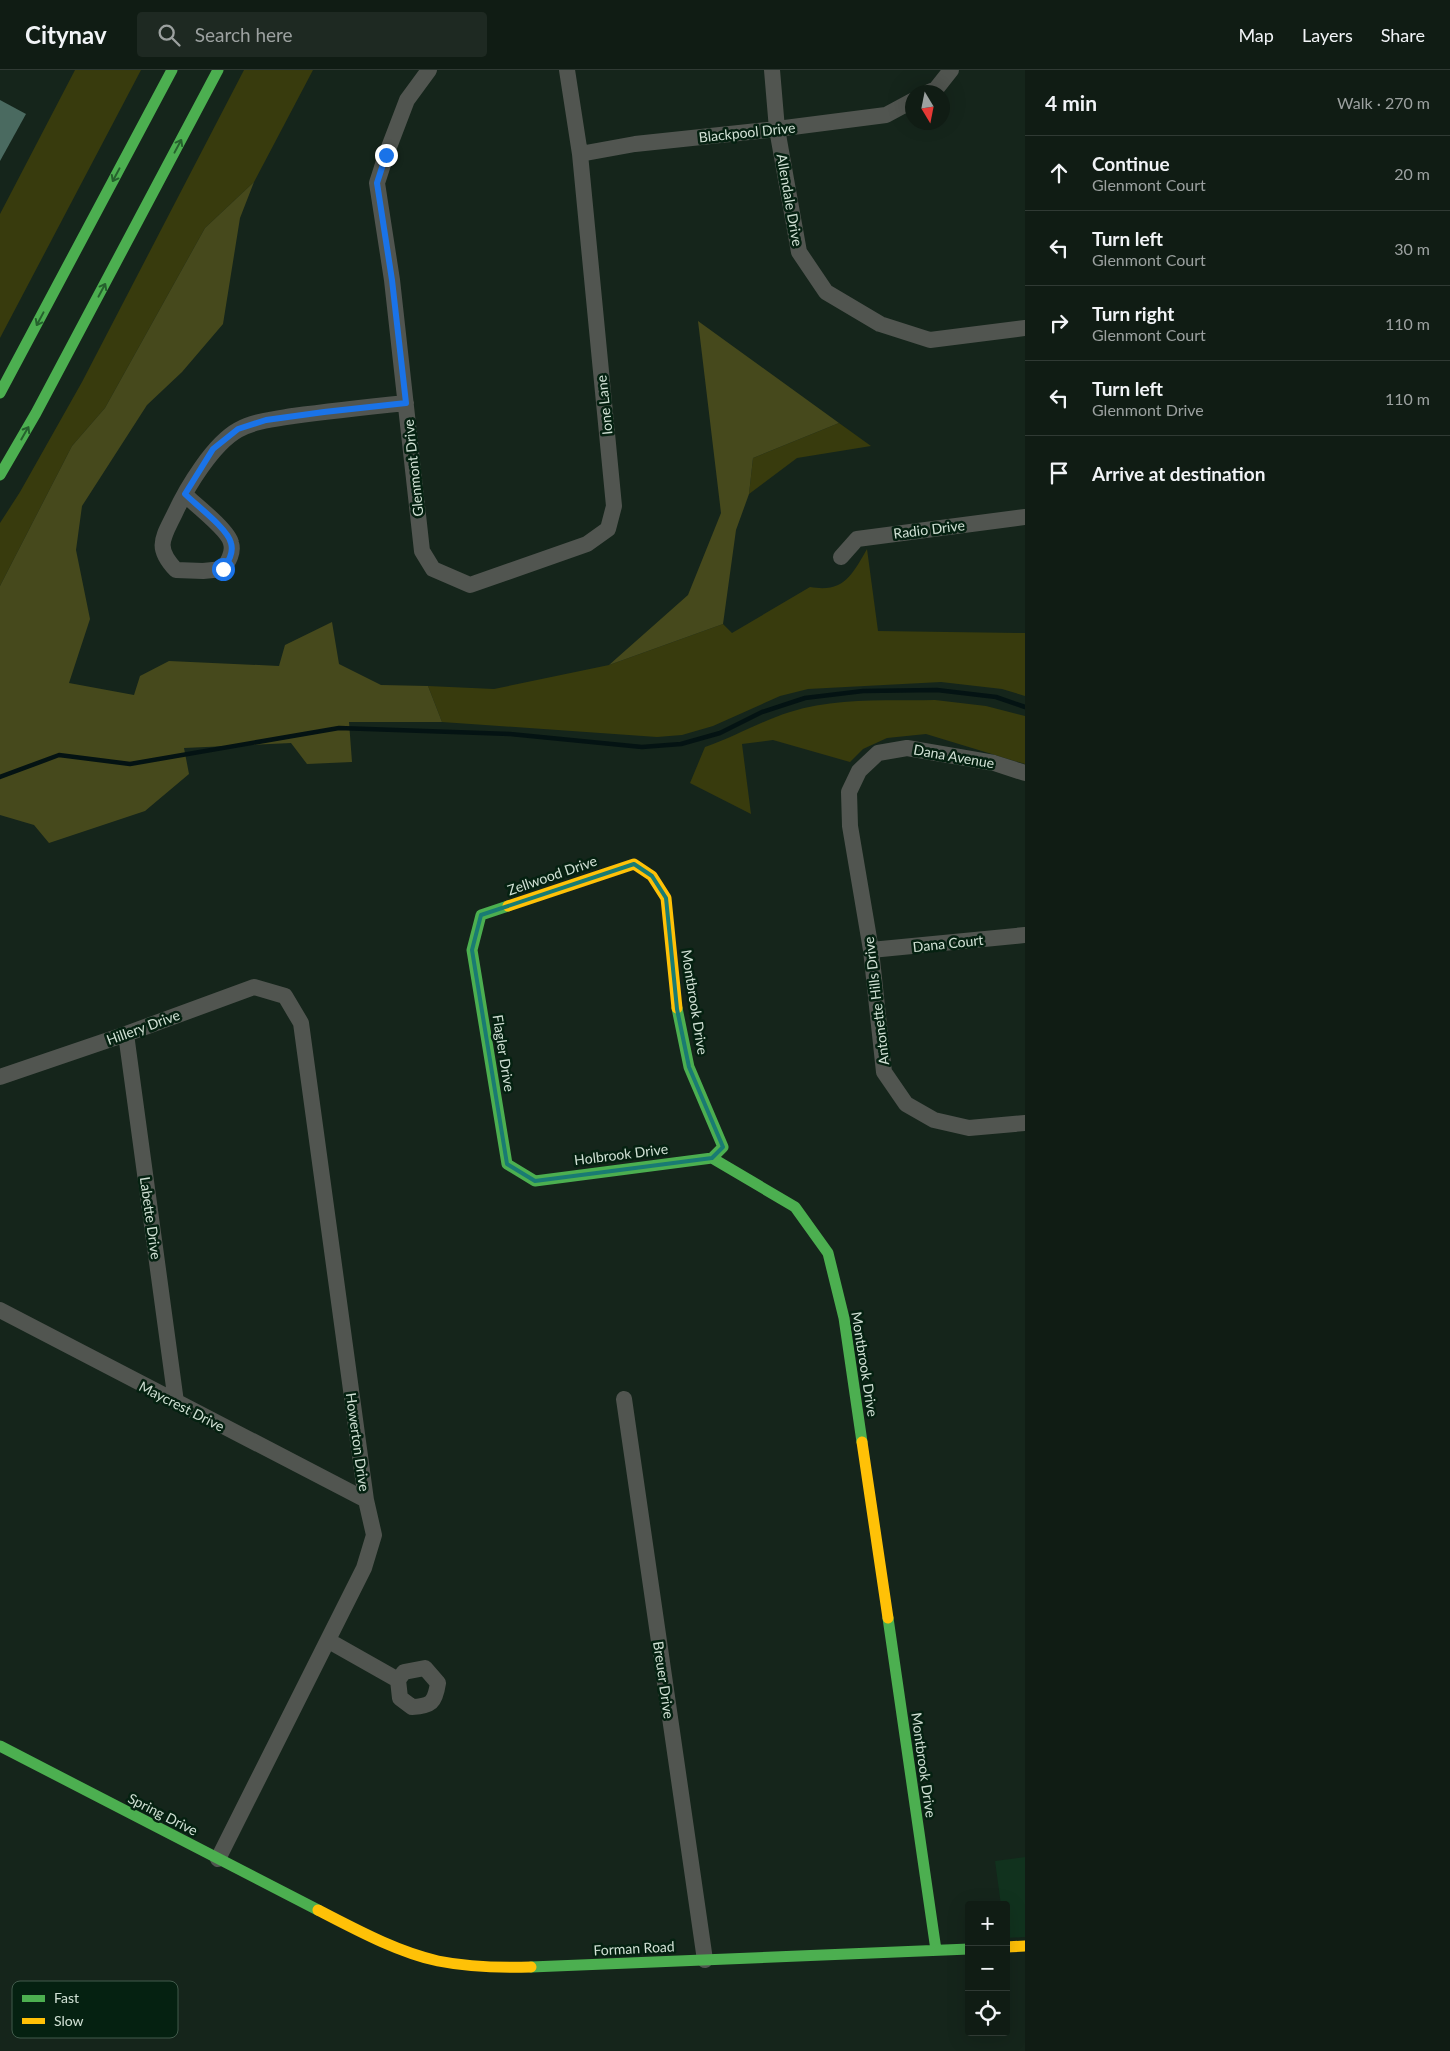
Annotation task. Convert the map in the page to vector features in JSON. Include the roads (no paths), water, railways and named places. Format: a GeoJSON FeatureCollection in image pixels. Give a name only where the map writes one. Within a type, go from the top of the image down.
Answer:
{"type":"FeatureCollection","features":[{"type":"Feature","properties":{"kind":"main road"},"geometry":{"type":"LineString","coordinates":[[0,393],[172,70]]}},
{"type":"Feature","properties":{"kind":"main road"},"geometry":{"type":"LineString","coordinates":[[0,475],[40,405],[218,70]]}},
{"type":"Feature","properties":{"kind":"main road","name":"Zellwood Drive"},"geometry":{"type":"LineString","coordinates":[[481,915],[634,864]]}},
{"type":"Feature","properties":{"kind":"main road","name":"Montbrook Drive"},"geometry":{"type":"LineString","coordinates":[[634,864],[652,876],[666,898],[678,1009],[690,1067],[722,1147],[712,1158],[795,1207],[828,1253],[844,1318],[936,1950]]}},
{"type":"Feature","properties":{"kind":"main road","name":"Flagler Drive"},"geometry":{"type":"LineString","coordinates":[[481,915],[472,950],[507,1164],[535,1181]]}},
{"type":"Feature","properties":{"kind":"main road","name":"Holbrook Drive"},"geometry":{"type":"LineString","coordinates":[[535,1181],[712,1158]]}},
{"type":"Feature","properties":{"kind":"main road","name":"Spring Drive"},"geometry":{"type":"LineString","coordinates":[[0,1746],[312,1908]]}},
{"type":"Feature","properties":{"kind":"main road","name":"Forman Road"},"geometry":{"type":"LineString","coordinates":[[312,1908],[368,1936],[405,1951],[438,1961],[468,1966],[507,1968],[965,1949]]}},
{"type":"Feature","properties":{"kind":"main road"},"geometry":{"type":"LineString","coordinates":[[1010,1947],[1025,1946]]}},
{"type":"Feature","properties":{"kind":"street","name":"Glenmont Drive"},"geometry":{"type":"LineString","coordinates":[[422,551],[392,280],[377,183],[407,100],[429,70]]}},
{"type":"Feature","properties":{"kind":"street","name":"Ione Lane"},"geometry":{"type":"LineString","coordinates":[[422,551],[433,569],[470,585],[587,544],[608,529],[614,506],[580,154],[567,70]]}},
{"type":"Feature","properties":{"kind":"street","name":"Allendale Drive"},"geometry":{"type":"LineString","coordinates":[[772,70],[777,129],[799,252],[826,292],[880,324],[930,340],[1025,328]]}},
{"type":"Feature","properties":{"kind":"street"},"geometry":{"type":"LineString","coordinates":[[939,85],[952,70]]}},
{"type":"Feature","properties":{"kind":"street","name":"Blackpool Drive"},"geometry":{"type":"LineString","coordinates":[[580,154],[634,144],[777,129],[886,114],[905,104]]}},
{"type":"Feature","properties":{"kind":"street"},"geometry":{"type":"LineString","coordinates":[[185,494],[228,535],[232,545],[230,560],[223,569],[203,571],[176,570],[165,558],[162,540],[185,494],[213,449],[238,429],[266,420],[406,403]]}},
{"type":"Feature","properties":{"kind":"street","name":"Radio Drive"},"geometry":{"type":"LineString","coordinates":[[840,556],[857,538],[1025,517]]}},
{"type":"Feature","properties":{"kind":"street","name":"Dana Avenue"},"geometry":{"type":"LineString","coordinates":[[859,772],[878,753],[907,748],[994,763],[1025,773]]}},
{"type":"Feature","properties":{"kind":"street","name":"Antonette Hills Drive"},"geometry":{"type":"LineString","coordinates":[[859,772],[849,792],[850,826],[872,950],[884,1072],[906,1104],[934,1120],[969,1128],[1025,1123]]}},
{"type":"Feature","properties":{"kind":"street","name":"Dana Court"},"geometry":{"type":"LineString","coordinates":[[872,950],[1025,935]]}},
{"type":"Feature","properties":{"kind":"street","name":"Hillery Drive"},"geometry":{"type":"LineString","coordinates":[[0,1076],[126,1034],[254,987],[285,996]]}},
{"type":"Feature","properties":{"kind":"street","name":"Howerton Drive"},"geometry":{"type":"LineString","coordinates":[[218,1859],[329,1642],[364,1568],[374,1535],[366,1500],[300,1023],[285,996]]}},
{"type":"Feature","properties":{"kind":"street","name":"Labette Drive"},"geometry":{"type":"LineString","coordinates":[[126,1034],[176,1402]]}},
{"type":"Feature","properties":{"kind":"street","name":"Maycrest Drive"},"geometry":{"type":"LineString","coordinates":[[0,1310],[366,1500]]}},
{"type":"Feature","properties":{"kind":"street","name":"Breuer Drive"},"geometry":{"type":"LineString","coordinates":[[624,1400],[705,1960]]}},
{"type":"Feature","properties":{"kind":"street"},"geometry":{"type":"LineString","coordinates":[[329,1642],[398,1680]]}},
{"type":"Feature","properties":{"kind":"waterway"},"geometry":{"type":"LineString","coordinates":[[0,777],[59,755],[130,764],[339,728],[510,734],[642,747],[681,744],[720,733],[762,712],[805,698],[863,691],[937,690],[996,697],[1025,707]]}}]}
